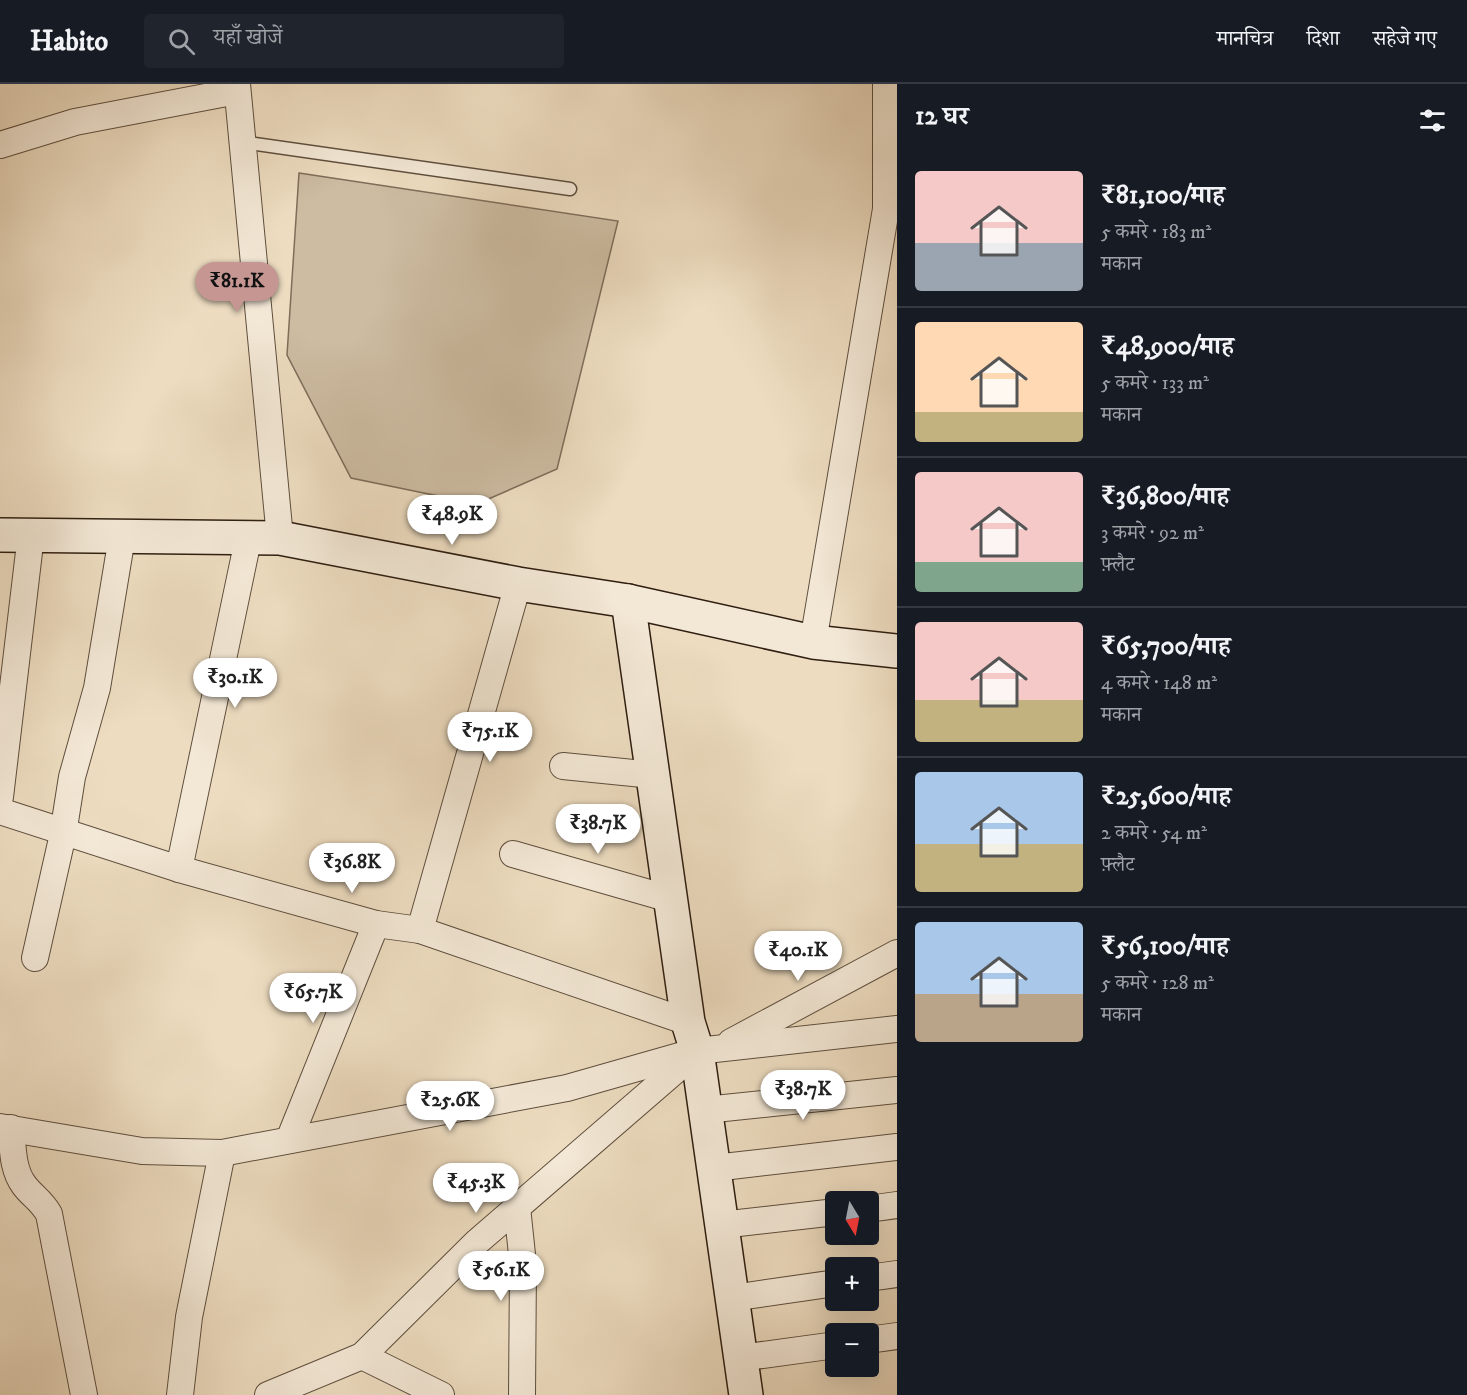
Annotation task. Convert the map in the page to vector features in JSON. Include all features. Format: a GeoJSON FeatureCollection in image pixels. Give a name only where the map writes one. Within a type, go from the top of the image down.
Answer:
{"type":"FeatureCollection","features":[{"type":"Feature","properties":{"kind":"street"},"geometry":{"type":"LineString","coordinates":[[813,642],[886,208],[886,84]]}},
{"type":"Feature","properties":{"kind":"street"},"geometry":{"type":"LineString","coordinates":[[0,145],[75,122],[237,87],[280,538]]}},
{"type":"Feature","properties":{"kind":"street"},"geometry":{"type":"LineString","coordinates":[[0,797],[15,535],[248,540],[280,538],[518,584],[628,601],[813,642],[897,651]]}},
{"type":"Feature","properties":{"kind":"street"},"geometry":{"type":"LineString","coordinates":[[35,958],[63,834],[72,777],[97,688],[122,537]]}},
{"type":"Feature","properties":{"kind":"street"},"geometry":{"type":"LineString","coordinates":[[179,870],[248,540]]}},
{"type":"Feature","properties":{"kind":"street"},"geometry":{"type":"LineString","coordinates":[[420,930],[518,584]]}},
{"type":"Feature","properties":{"kind":"street"},"geometry":{"type":"LineString","coordinates":[[628,601],[670,899],[701,1041],[705,1110],[746,1395]]}},
{"type":"Feature","properties":{"kind":"street"},"geometry":{"type":"LineString","coordinates":[[563,766],[653,775]]}},
{"type":"Feature","properties":{"kind":"street"},"geometry":{"type":"LineString","coordinates":[[0,811],[63,834],[179,870],[376,924],[420,930],[701,1041],[897,1029]]}},
{"type":"Feature","properties":{"kind":"street"},"geometry":{"type":"LineString","coordinates":[[513,854],[670,899]]}},
{"type":"Feature","properties":{"kind":"street"},"geometry":{"type":"LineString","coordinates":[[289,1140],[376,924]]}},
{"type":"Feature","properties":{"kind":"street"},"geometry":{"type":"LineString","coordinates":[[84,1395],[49,1214],[40,1199],[25,1187],[18,1176],[5,1128],[142,1151],[222,1153],[567,1088],[701,1041],[897,953]]}},
{"type":"Feature","properties":{"kind":"street"},"geometry":{"type":"LineString","coordinates":[[268,1395],[362,1356],[477,1242],[701,1041]]}},
{"type":"Feature","properties":{"kind":"street"},"geometry":{"type":"LineString","coordinates":[[705,1110],[897,1090]]}},
{"type":"Feature","properties":{"kind":"street"},"geometry":{"type":"LineString","coordinates":[[714,1168],[897,1147]]}},
{"type":"Feature","properties":{"kind":"street"},"geometry":{"type":"LineString","coordinates":[[180,1395],[189,1317],[222,1153]]}},
{"type":"Feature","properties":{"kind":"street"},"geometry":{"type":"LineString","coordinates":[[879,1207],[897,1205]]}},
{"type":"Feature","properties":{"kind":"street"},"geometry":{"type":"LineString","coordinates":[[517,1208],[523,1264],[522,1395]]}},
{"type":"Feature","properties":{"kind":"street"},"geometry":{"type":"LineString","coordinates":[[722,1225],[825,1213]]}},
{"type":"Feature","properties":{"kind":"street"},"geometry":{"type":"LineString","coordinates":[[879,1276],[897,1274]]}},
{"type":"Feature","properties":{"kind":"street"},"geometry":{"type":"LineString","coordinates":[[732,1298],[825,1285]]}},
{"type":"Feature","properties":{"kind":"street"},"geometry":{"type":"LineString","coordinates":[[879,1338],[897,1336]]}},
{"type":"Feature","properties":{"kind":"street"},"geometry":{"type":"LineString","coordinates":[[740,1358],[825,1346]]}},
{"type":"Feature","properties":{"kind":"street"},"geometry":{"type":"LineString","coordinates":[[362,1356],[441,1395]]}},
{"type":"Feature","properties":{"kind":"lane"},"geometry":{"type":"LineString","coordinates":[[242,142],[570,189]]}},
{"type":"Feature","properties":{"kind":"shaded area"},"geometry":{"type":"Polygon","coordinates":[[[299,173],[618,221],[557,469],[477,504],[351,478],[287,355],[299,173]]]}}]}
